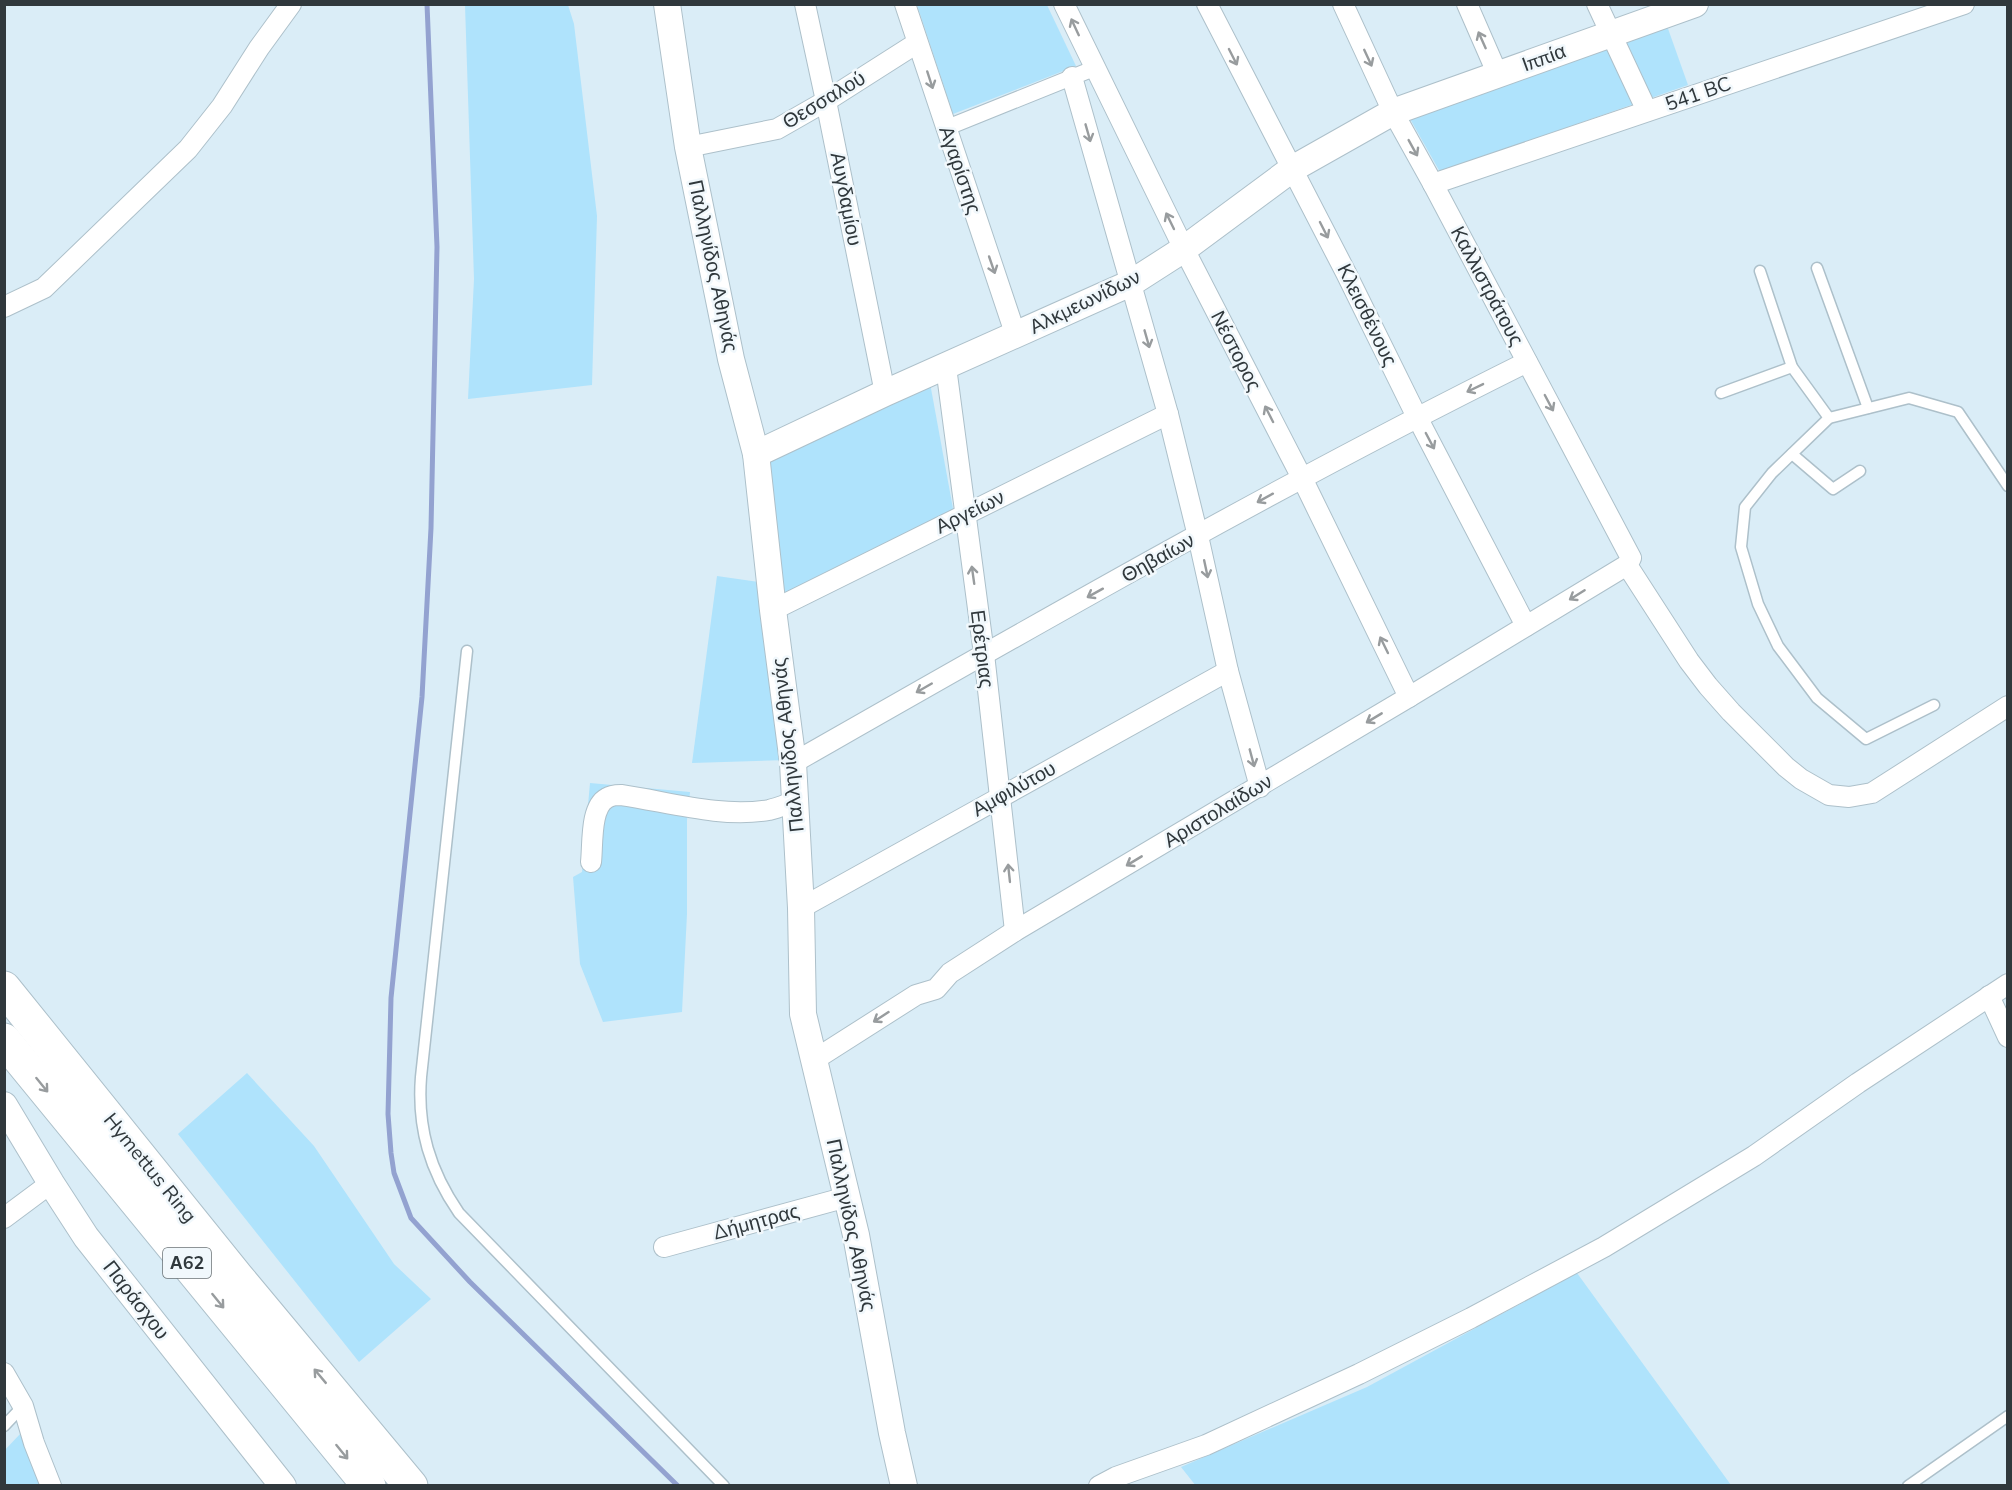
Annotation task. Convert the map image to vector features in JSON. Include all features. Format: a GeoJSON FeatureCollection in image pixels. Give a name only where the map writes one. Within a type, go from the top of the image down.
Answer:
{"type":"FeatureCollection","features":[{"type":"Feature","properties":{"kind":"highway","name":"Hymettus Ring"},"geometry":{"type":"LineString","coordinates":[[4,988],[237,1277],[411,1485]]}},
{"type":"Feature","properties":{"kind":"highway","name":"Hymettus Ring"},"geometry":{"type":"LineString","coordinates":[[4,1040],[369,1485]]}},
{"type":"Feature","properties":{"kind":"street"},"geometry":{"type":"LineString","coordinates":[[4,307],[44,288],[188,149],[222,106],[259,48],[291,4]]}},
{"type":"Feature","properties":{"kind":"street","name":"Παλληνίδος Αθηνάς"},"geometry":{"type":"LineString","coordinates":[[667,4],[688,147],[731,358],[756,454],[793,764],[801,908],[803,1014],[856,1235],[892,1433],[904,1485]]}},
{"type":"Feature","properties":{"kind":"street","name":"Αυγδαμίου"},"geometry":{"type":"LineString","coordinates":[[805,4],[885,393]]}},
{"type":"Feature","properties":{"kind":"street","name":"Αγαρίστης"},"geometry":{"type":"LineString","coordinates":[[905,4],[1016,336]]}},
{"type":"Feature","properties":{"kind":"street","name":"Νέστορος"},"geometry":{"type":"LineString","coordinates":[[1064,4],[1184,249],[1302,478],[1409,697]]}},
{"type":"Feature","properties":{"kind":"street","name":"Κλεισθένους"},"geometry":{"type":"LineString","coordinates":[[1207,4],[1526,626]]}},
{"type":"Feature","properties":{"kind":"street","name":"Καλλιστράτους"},"geometry":{"type":"LineString","coordinates":[[1343,4],[1393,112],[1434,184],[1631,558],[1627,565]]}},
{"type":"Feature","properties":{"kind":"street"},"geometry":{"type":"LineString","coordinates":[[1467,4],[1498,75]]}},
{"type":"Feature","properties":{"kind":"street"},"geometry":{"type":"LineString","coordinates":[[1597,4],[1647,111]]}},
{"type":"Feature","properties":{"kind":"street","name":"Ιππία"},"geometry":{"type":"LineString","coordinates":[[1393,112],[1695,4]]}},
{"type":"Feature","properties":{"kind":"street","name":"541 BC"},"geometry":{"type":"LineString","coordinates":[[1434,184],[1964,4]]}},
{"type":"Feature","properties":{"kind":"street","name":"Θεσσαλού"},"geometry":{"type":"LineString","coordinates":[[688,147],[777,129],[917,43]]}},
{"type":"Feature","properties":{"kind":"street"},"geometry":{"type":"LineString","coordinates":[[946,129],[1095,68]]}},
{"type":"Feature","properties":{"kind":"street"},"geometry":{"type":"LineString","coordinates":[[1072,77],[1168,414],[1228,671],[1260,787]]}},
{"type":"Feature","properties":{"kind":"street","name":"Αλκμεωνίδων"},"geometry":{"type":"LineString","coordinates":[[756,454],[885,393],[1131,283],[1184,249],[1292,169],[1393,112]]}},
{"type":"Feature","properties":{"kind":"street","name":"Θηβαίων"},"geometry":{"type":"LineString","coordinates":[[793,764],[984,654],[1302,478],[1527,362]]}},
{"type":"Feature","properties":{"kind":"street","name":"Ερέτριας"},"geometry":{"type":"LineString","coordinates":[[946,367],[984,654],[1015,931]]}},
{"type":"Feature","properties":{"kind":"street","name":"Αργείων"},"geometry":{"type":"LineString","coordinates":[[773,610],[1168,414]]}},
{"type":"Feature","properties":{"kind":"street"},"geometry":{"type":"LineString","coordinates":[[1627,565],[1689,661],[1731,712],[1786,767],[1801,779],[1829,795],[1849,797],[1872,792],[2007,706]]}},
{"type":"Feature","properties":{"kind":"street","name":"Αριστολαίδων"},"geometry":{"type":"LineString","coordinates":[[814,1060],[916,994],[936,989],[950,973],[1015,931],[1260,787],[1627,565]]}},
{"type":"Feature","properties":{"kind":"street","name":"Αμφιλύτου"},"geometry":{"type":"LineString","coordinates":[[801,908],[1228,671]]}},
{"type":"Feature","properties":{"kind":"street"},"geometry":{"type":"LineString","coordinates":[[591,862],[595,813],[608,797],[621,795],[731,813],[770,810],[796,801]]}},
{"type":"Feature","properties":{"kind":"street"},"geometry":{"type":"LineString","coordinates":[[1099,1485],[1206,1445],[1359,1374],[1471,1318],[1604,1247],[1754,1156],[1858,1083],[2007,984]]}},
{"type":"Feature","properties":{"kind":"street"},"geometry":{"type":"LineString","coordinates":[[1989,996],[2007,1037]]}},
{"type":"Feature","properties":{"kind":"street","name":"Παράσχου"},"geometry":{"type":"LineString","coordinates":[[4,1105],[92,1245],[283,1485]]}},
{"type":"Feature","properties":{"kind":"street"},"geometry":{"type":"LineString","coordinates":[[4,1218],[51,1183]]}},
{"type":"Feature","properties":{"kind":"street","name":"Δήμητρας"},"geometry":{"type":"LineString","coordinates":[[664,1247],[847,1197]]}},
{"type":"Feature","properties":{"kind":"street"},"geometry":{"type":"LineString","coordinates":[[4,1373],[23,1406],[34,1443],[51,1485]]}},
{"type":"Feature","properties":{"kind":"lane"},"geometry":{"type":"LineString","coordinates":[[1817,268],[1868,408]]}},
{"type":"Feature","properties":{"kind":"lane"},"geometry":{"type":"LineString","coordinates":[[1761,271],[1792,367],[1829,418]]}},
{"type":"Feature","properties":{"kind":"lane"},"geometry":{"type":"LineString","coordinates":[[1721,393],[1792,367]]}},
{"type":"Feature","properties":{"kind":"lane"},"geometry":{"type":"LineString","coordinates":[[1934,705],[1866,739],[1817,698],[1778,646],[1758,604],[1740,547],[1746,507],[1772,473],[1829,418],[1909,398],[1958,412],[2007,486]]}},
{"type":"Feature","properties":{"kind":"lane"},"geometry":{"type":"LineString","coordinates":[[1792,454],[1833,489],[1860,471]]}},
{"type":"Feature","properties":{"kind":"lane"},"geometry":{"type":"LineString","coordinates":[[467,651],[421,1077],[420,1115],[429,1155],[442,1185],[459,1213],[724,1485]]}},
{"type":"Feature","properties":{"kind":"lane"},"geometry":{"type":"LineString","coordinates":[[4,1426],[23,1406]]}},
{"type":"Feature","properties":{"kind":"lane"},"geometry":{"type":"LineString","coordinates":[[1908,1485],[2007,1416]]}},
{"type":"Feature","properties":{"kind":"shaded area"},"geometry":{"type":"Polygon","coordinates":[[[465,5],[568,5],[574,24],[597,216],[592,385],[468,399],[474,279],[465,5]]]}},
{"type":"Feature","properties":{"kind":"shaded area"},"geometry":{"type":"Polygon","coordinates":[[[917,5],[1047,5],[1076,66],[953,114],[917,5]]]}},
{"type":"Feature","properties":{"kind":"shaded area"},"geometry":{"type":"Polygon","coordinates":[[[1666,23],[1688,85],[1440,172],[1409,117],[1666,23]]]}},
{"type":"Feature","properties":{"kind":"shaded area"},"geometry":{"type":"Polygon","coordinates":[[[930,383],[954,514],[779,599],[766,460],[930,383]]]}},
{"type":"Feature","properties":{"kind":"shaded area"},"geometry":{"type":"Polygon","coordinates":[[[717,576],[765,583],[787,760],[692,763],[717,576]]]}},
{"type":"Feature","properties":{"kind":"shaded area"},"geometry":{"type":"Polygon","coordinates":[[[590,783],[690,792],[687,820],[687,914],[682,1012],[603,1022],[580,964],[573,877],[582,872],[590,783]]]}},
{"type":"Feature","properties":{"kind":"shaded area"},"geometry":{"type":"Polygon","coordinates":[[[247,1073],[314,1146],[394,1264],[431,1299],[359,1362],[178,1134],[247,1073]]]}},
{"type":"Feature","properties":{"kind":"shaded area"},"geometry":{"type":"Polygon","coordinates":[[[1577,1273],[1731,1485],[1196,1486],[1181,1467],[1367,1387],[1577,1273]]]}},
{"type":"Feature","properties":{"kind":"shaded area"},"geometry":{"type":"Polygon","coordinates":[[[21,1433],[49,1485],[5,1485],[4,1451],[21,1433]]]}},
{"type":"Feature","properties":{"kind":"waterway"},"geometry":{"type":"LineString","coordinates":[[427,4],[437,247],[431,528],[422,697],[391,998],[388,1114],[394,1173],[411,1218],[470,1282],[678,1486]]}}]}
